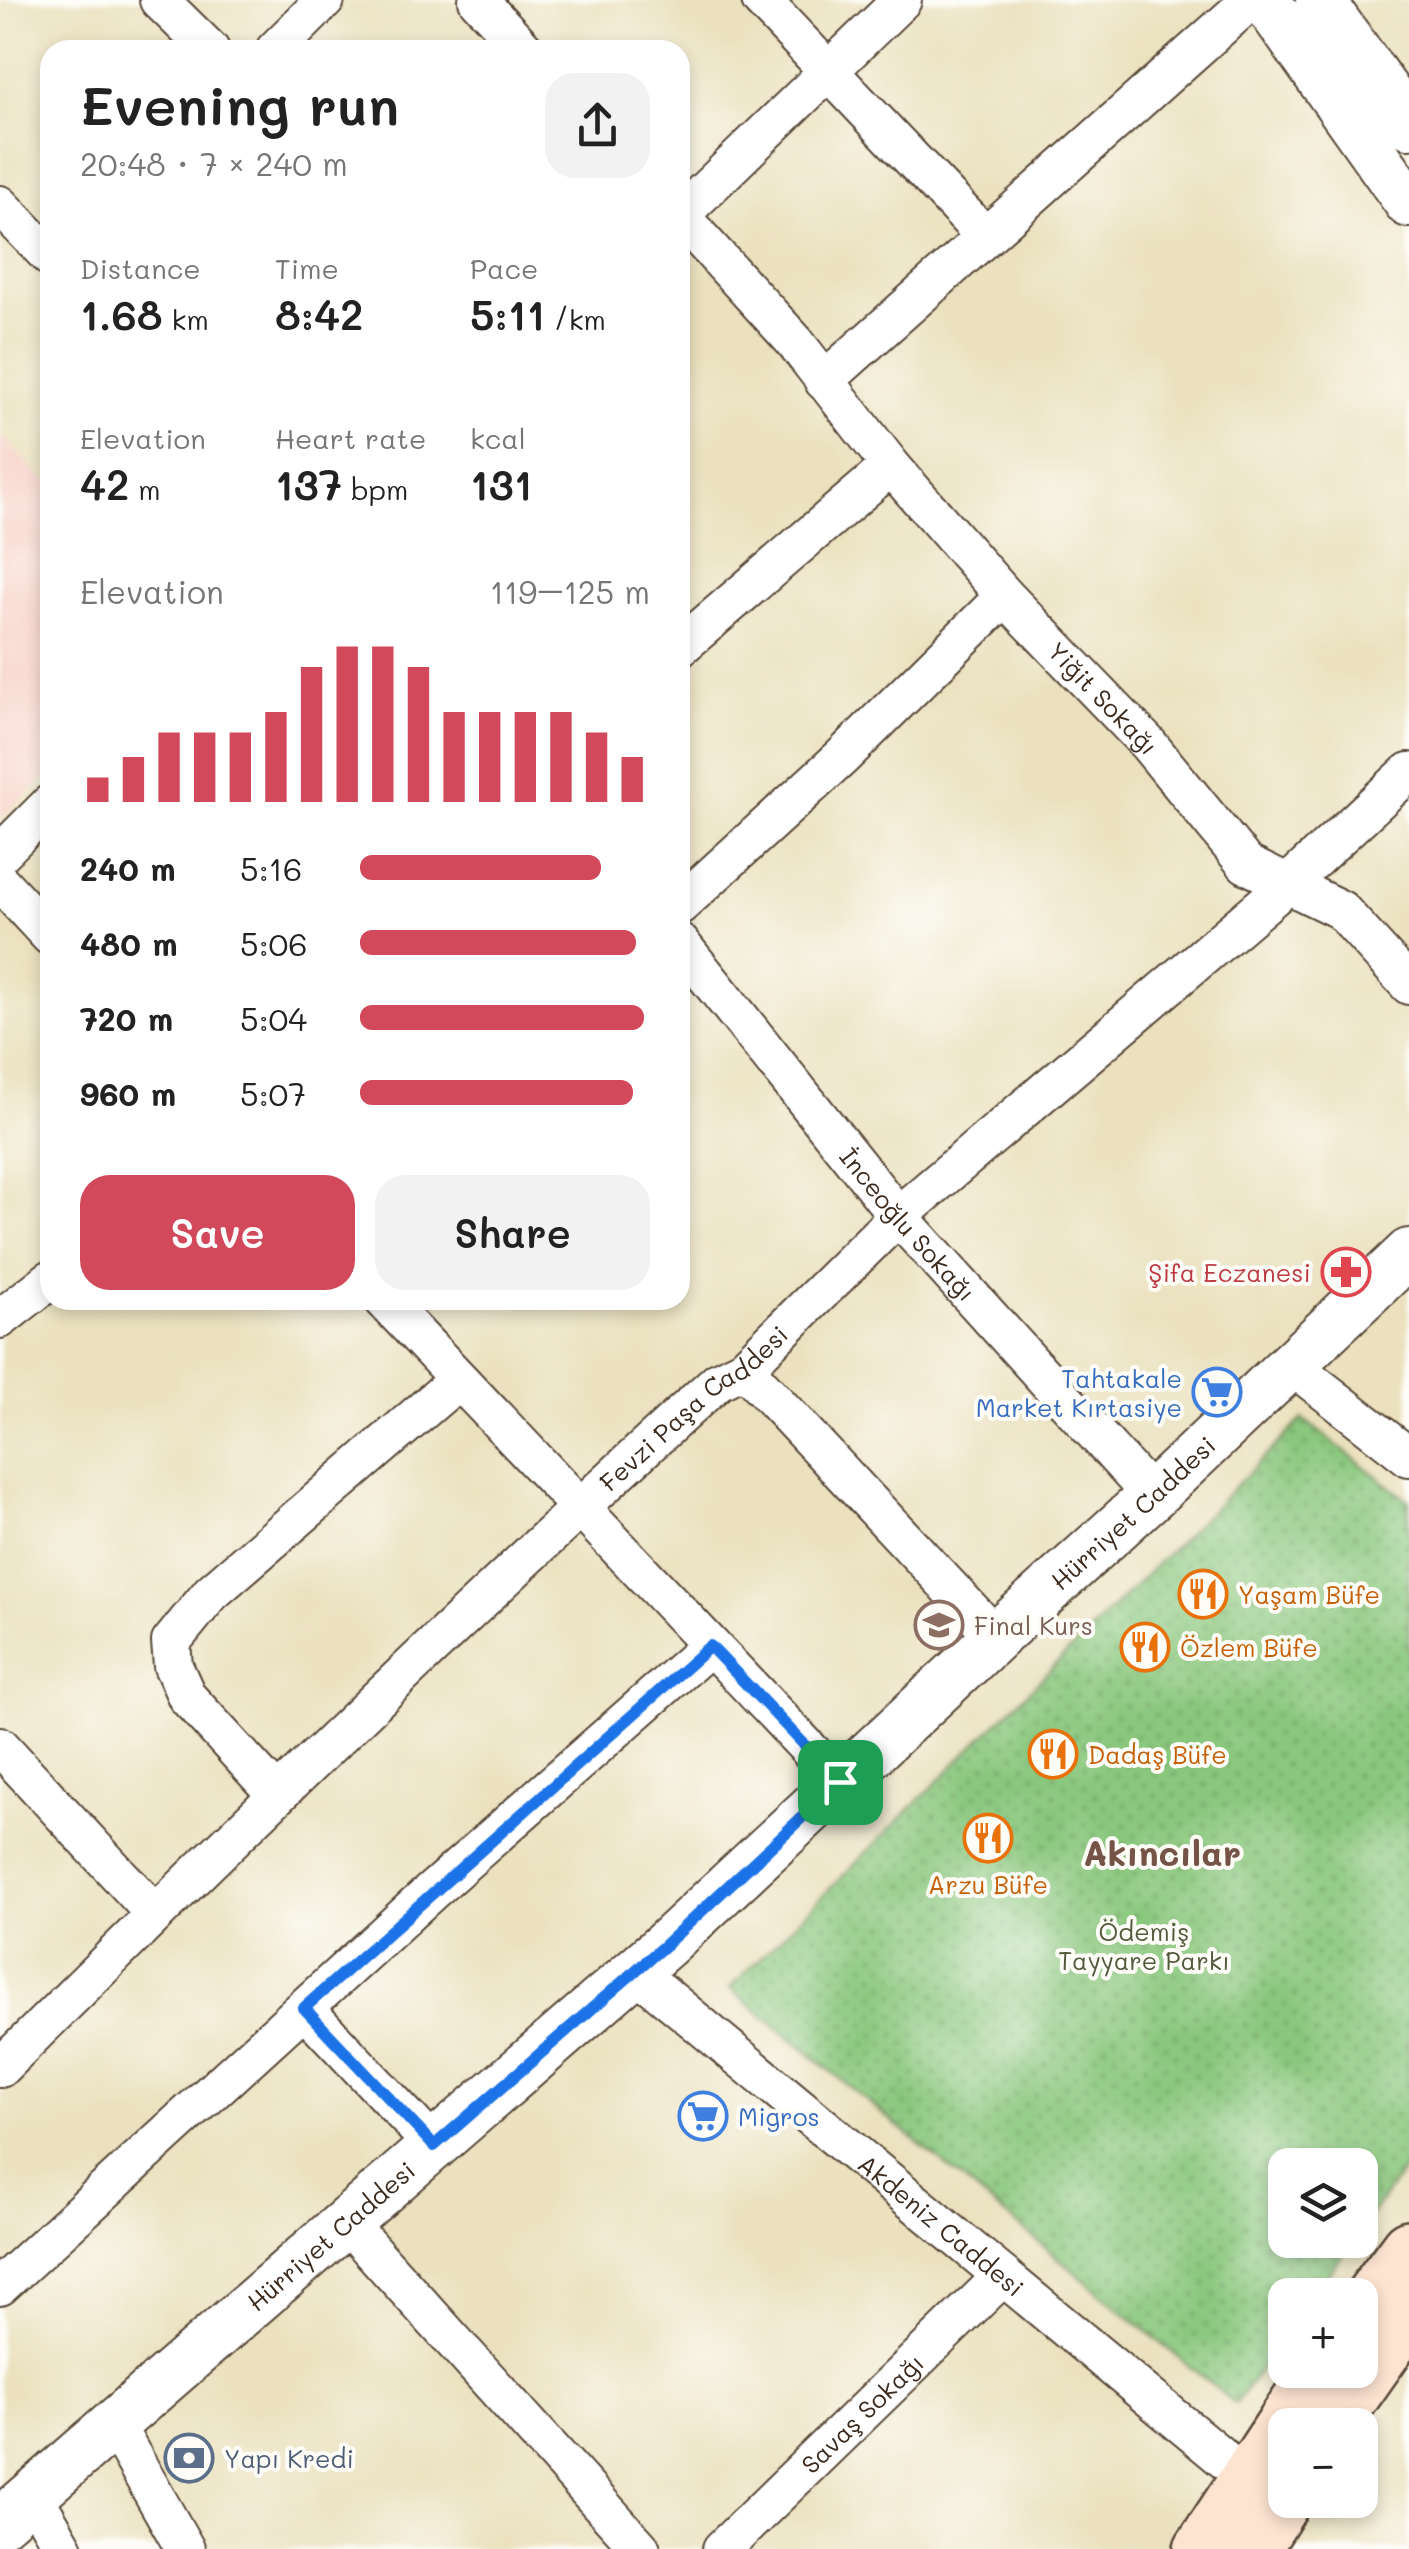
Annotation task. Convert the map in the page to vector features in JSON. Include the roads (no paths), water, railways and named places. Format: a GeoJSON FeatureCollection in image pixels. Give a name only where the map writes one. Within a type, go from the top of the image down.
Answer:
{"type":"FeatureCollection","features":[{"type":"Feature","properties":{"kind":"main road"},"geometry":{"type":"LineString","coordinates":[[1378,2290],[1409,2248]]}},
{"type":"Feature","properties":{"kind":"main road"},"geometry":{"type":"LineString","coordinates":[[1343,2408],[1409,2314]]}},
{"type":"Feature","properties":{"kind":"main road"},"geometry":{"type":"LineString","coordinates":[[1252,2549],[1266,2488],[1312,2388]]}},
{"type":"Feature","properties":{"kind":"main road"},"geometry":{"type":"LineString","coordinates":[[1202,2549],[1266,2488]]}},
{"type":"Feature","properties":{"kind":"street"},"geometry":{"type":"LineString","coordinates":[[159,0],[200,40]]}},
{"type":"Feature","properties":{"kind":"street"},"geometry":{"type":"LineString","coordinates":[[285,40],[324,0]]}},
{"type":"Feature","properties":{"kind":"street"},"geometry":{"type":"LineString","coordinates":[[478,0],[515,40]]}},
{"type":"Feature","properties":{"kind":"street"},"geometry":{"type":"LineString","coordinates":[[761,0],[985,236]]}},
{"type":"Feature","properties":{"kind":"street"},"geometry":{"type":"LineString","coordinates":[[690,206],[902,0]]}},
{"type":"Feature","properties":{"kind":"street"},"geometry":{"type":"LineString","coordinates":[[824,381],[1251,0]]}},
{"type":"Feature","properties":{"kind":"street"},"geometry":{"type":"LineString","coordinates":[[1265,0],[1409,202]]}},
{"type":"Feature","properties":{"kind":"street"},"geometry":{"type":"LineString","coordinates":[[1320,0],[1409,124]]}},
{"type":"Feature","properties":{"kind":"street"},"geometry":{"type":"LineString","coordinates":[[0,205],[40,247]]}},
{"type":"Feature","properties":{"kind":"street","name":"Yiğit Sokağı"},"geometry":{"type":"LineString","coordinates":[[690,227],[795,342],[891,466],[1004,596],[1148,744],[1246,864],[1341,910],[1409,985]]}},
{"type":"Feature","properties":{"kind":"street"},"geometry":{"type":"LineString","coordinates":[[690,638],[891,466]]}},
{"type":"Feature","properties":{"kind":"street"},"geometry":{"type":"LineString","coordinates":[[690,896],[842,758],[1004,596]]}},
{"type":"Feature","properties":{"kind":"street","name":"Fevzi Paşa Caddesi"},"geometry":{"type":"LineString","coordinates":[[0,2068],[277,1795],[579,1507],[718,1381],[744,1368],[898,1216],[1288,884],[1409,772]]}},
{"type":"Feature","properties":{"kind":"street"},"geometry":{"type":"LineString","coordinates":[[0,854],[40,814]]}},
{"type":"Feature","properties":{"kind":"street"},"geometry":{"type":"LineString","coordinates":[[0,882],[40,925]]}},
{"type":"Feature","properties":{"kind":"street","name":"İnceoğlu Sokağı"},"geometry":{"type":"LineString","coordinates":[[690,956],[898,1216],[1152,1496]]}},
{"type":"Feature","properties":{"kind":"street","name":"Hürriyet Caddesi"},"geometry":{"type":"LineString","coordinates":[[16,2509],[636,1971],[1152,1496],[1409,1253]]}},
{"type":"Feature","properties":{"kind":"street"},"geometry":{"type":"LineString","coordinates":[[0,1319],[40,1288]]}},
{"type":"Feature","properties":{"kind":"street"},"geometry":{"type":"LineString","coordinates":[[393,1310],[840,1782]]}},
{"type":"Feature","properties":{"kind":"street"},"geometry":{"type":"LineString","coordinates":[[1290,1365],[1409,1457]]}},
{"type":"Feature","properties":{"kind":"street"},"geometry":{"type":"LineString","coordinates":[[744,1368],[996,1637]]}},
{"type":"Feature","properties":{"kind":"street"},"geometry":{"type":"LineString","coordinates":[[277,1795],[187,1697],[172,1666],[170,1642],[211,1594],[458,1380]]}},
{"type":"Feature","properties":{"kind":"street"},"geometry":{"type":"LineString","coordinates":[[0,2286],[710,1646]]}},
{"type":"Feature","properties":{"kind":"street"},"geometry":{"type":"LineString","coordinates":[[0,1746],[155,1914]]}},
{"type":"Feature","properties":{"kind":"street","name":"Akdeniz Caddesi"},"geometry":{"type":"LineString","coordinates":[[636,1971],[1266,2488]]}},
{"type":"Feature","properties":{"kind":"street"},"geometry":{"type":"LineString","coordinates":[[304,2008],[434,2146]]}},
{"type":"Feature","properties":{"kind":"street"},"geometry":{"type":"LineString","coordinates":[[346,2222],[641,2549]]}},
{"type":"Feature","properties":{"kind":"street","name":"Savaş Sokağı"},"geometry":{"type":"LineString","coordinates":[[722,2549],[1003,2276]]}},
{"type":"Feature","properties":{"kind":"street"},"geometry":{"type":"LineString","coordinates":[[114,2424],[186,2549]]}},
{"type":"Feature","properties":{"kind":"street"},"geometry":{"type":"LineString","coordinates":[[16,2509],[64,2549]]}},
{"type":"Feature","properties":{"kind":"place","name":"Şifa Eczanesi"},"geometry":{"type":"Point","coordinates":[1346,1272]}},
{"type":"Feature","properties":{"kind":"place","name":"Tahtakale Market Kırtasiye"},"geometry":{"type":"Point","coordinates":[1217,1392]}},
{"type":"Feature","properties":{"kind":"place","name":"Yaşam Büfe"},"geometry":{"type":"Point","coordinates":[1203,1594]}},
{"type":"Feature","properties":{"kind":"place","name":"Final Kurs"},"geometry":{"type":"Point","coordinates":[939,1625]}},
{"type":"Feature","properties":{"kind":"place","name":"Özlem Büfe"},"geometry":{"type":"Point","coordinates":[1145,1647]}},
{"type":"Feature","properties":{"kind":"place","name":"Dadaş Büfe"},"geometry":{"type":"Point","coordinates":[1053,1754]}},
{"type":"Feature","properties":{"kind":"place","name":"Arzu Büfe"},"geometry":{"type":"Point","coordinates":[988,1838]}},
{"type":"Feature","properties":{"kind":"place","name":"Migros"},"geometry":{"type":"Point","coordinates":[703,2116]}},
{"type":"Feature","properties":{"kind":"place","name":"Yapı Kredi"},"geometry":{"type":"Point","coordinates":[189,2458]}},
{"type":"Feature","properties":{"kind":"district","name":"Akıncılar"},"geometry":{"type":"Point","coordinates":[1162,1852]}},
{"type":"Feature","properties":{"kind":"park label","name":"Ödemiş Tayyare Parkı"},"geometry":{"type":"Point","coordinates":[1144,1946]}}]}
